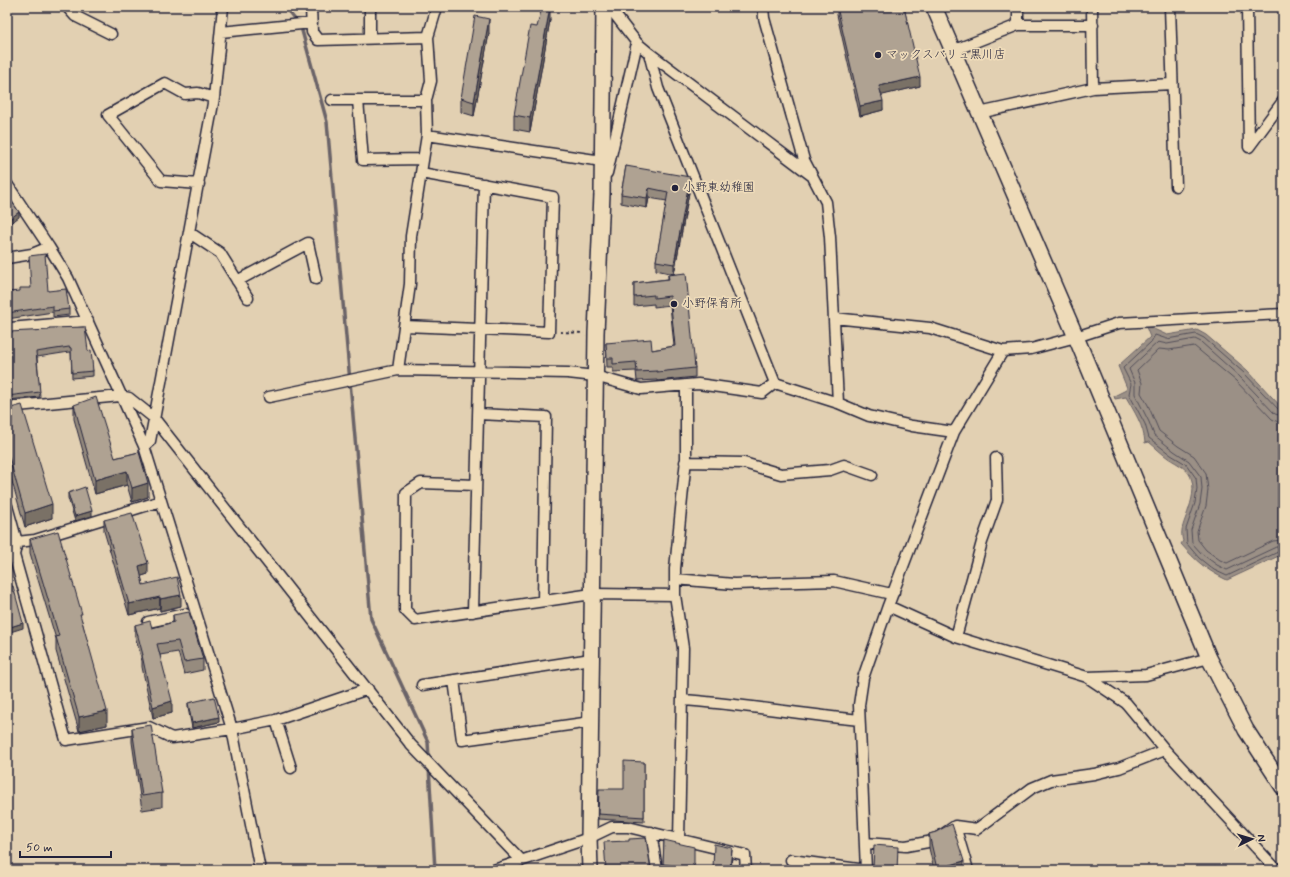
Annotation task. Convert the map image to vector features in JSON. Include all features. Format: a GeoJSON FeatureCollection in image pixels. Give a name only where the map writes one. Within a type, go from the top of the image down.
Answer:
{"type":"FeatureCollection","features":[{"type":"Feature","properties":{"kind":"street"},"geometry":{"type":"LineString","coordinates":[[67,7],[76,16],[111,34]]}},
{"type":"Feature","properties":{"kind":"street"},"geometry":{"type":"LineString","coordinates":[[144,446],[150,442],[199,184],[214,98],[223,7]]}},
{"type":"Feature","properties":{"kind":"street"},"geometry":{"type":"LineString","coordinates":[[311,7],[312,32],[318,40],[428,37]]}},
{"type":"Feature","properties":{"kind":"street"},"geometry":{"type":"LineString","coordinates":[[370,7],[370,39]]}},
{"type":"Feature","properties":{"kind":"street"},"geometry":{"type":"LineString","coordinates":[[398,370],[410,284],[411,236],[427,135],[426,100],[431,81],[428,37],[437,7]]}},
{"type":"Feature","properties":{"kind":"street"},"geometry":{"type":"LineString","coordinates":[[590,870],[589,838],[595,376],[602,194],[604,7]]}},
{"type":"Feature","properties":{"kind":"street"},"geometry":{"type":"LineString","coordinates":[[609,7],[637,42],[649,53],[813,177]]}},
{"type":"Feature","properties":{"kind":"street"},"geometry":{"type":"LineString","coordinates":[[763,7],[764,18],[804,160],[826,202],[830,237],[838,403]]}},
{"type":"Feature","properties":{"kind":"street"},"geometry":{"type":"LineString","coordinates":[[934,7],[1076,337],[1209,658],[1246,730],[1283,787]]}},
{"type":"Feature","properties":{"kind":"street"},"geometry":{"type":"LineString","coordinates":[[1018,7],[1018,25]]}},
{"type":"Feature","properties":{"kind":"street"},"geometry":{"type":"LineString","coordinates":[[1092,7],[1093,88]]}},
{"type":"Feature","properties":{"kind":"street"},"geometry":{"type":"LineString","coordinates":[[1170,7],[1176,186]]}},
{"type":"Feature","properties":{"kind":"street"},"geometry":{"type":"LineString","coordinates":[[1247,7],[1249,147],[1283,101]]}},
{"type":"Feature","properties":{"kind":"street"},"geometry":{"type":"LineString","coordinates":[[221,32],[312,23]]}},
{"type":"Feature","properties":{"kind":"street"},"geometry":{"type":"LineString","coordinates":[[952,51],[1018,25],[1092,25]]}},
{"type":"Feature","properties":{"kind":"street"},"geometry":{"type":"LineString","coordinates":[[602,194],[637,42]]}},
{"type":"Feature","properties":{"kind":"street"},"geometry":{"type":"LineString","coordinates":[[649,53],[658,88],[775,383]]}},
{"type":"Feature","properties":{"kind":"street"},"geometry":{"type":"LineString","coordinates":[[199,184],[161,181],[108,115],[165,83],[185,94],[198,93],[214,98]]}},
{"type":"Feature","properties":{"kind":"street"},"geometry":{"type":"LineString","coordinates":[[979,113],[1093,88],[1172,84]]}},
{"type":"Feature","properties":{"kind":"street"},"geometry":{"type":"LineString","coordinates":[[332,100],[426,100]]}},
{"type":"Feature","properties":{"kind":"street"},"geometry":{"type":"LineString","coordinates":[[358,100],[363,160],[423,159]]}},
{"type":"Feature","properties":{"kind":"street"},"geometry":{"type":"LineString","coordinates":[[427,135],[602,161]]}},
{"type":"Feature","properties":{"kind":"street"},"geometry":{"type":"LineString","coordinates":[[404,326],[549,332],[553,197],[421,173]]}},
{"type":"Feature","properties":{"kind":"street"},"geometry":{"type":"LineString","coordinates":[[7,184],[49,246],[68,278],[120,396],[144,446],[232,730],[260,870]]}},
{"type":"Feature","properties":{"kind":"street"},"geometry":{"type":"LineString","coordinates":[[473,612],[484,184]]}},
{"type":"Feature","properties":{"kind":"street"},"geometry":{"type":"LineString","coordinates":[[190,233],[220,253],[248,298]]}},
{"type":"Feature","properties":{"kind":"street"},"geometry":{"type":"LineString","coordinates":[[237,281],[308,243],[316,279]]}},
{"type":"Feature","properties":{"kind":"street"},"geometry":{"type":"LineString","coordinates":[[7,258],[32,254],[49,246]]}},
{"type":"Feature","properties":{"kind":"street"},"geometry":{"type":"LineString","coordinates":[[834,318],[930,328],[1003,351],[1031,349],[1076,337],[1119,323],[1283,314]]}},
{"type":"Feature","properties":{"kind":"street"},"geometry":{"type":"LineString","coordinates":[[10,328],[88,321]]}},
{"type":"Feature","properties":{"kind":"street"},"geometry":{"type":"LineString","coordinates":[[790,860],[866,870],[859,720],[859,705],[863,678],[888,606],[954,432],[1003,351]]}},
{"type":"Feature","properties":{"kind":"street"},"geometry":{"type":"LineString","coordinates":[[269,397],[398,370],[568,373],[595,376],[640,389],[698,384],[762,393],[775,383]]}},
{"type":"Feature","properties":{"kind":"street"},"geometry":{"type":"LineString","coordinates":[[775,383],[838,403],[869,416],[912,426],[954,432]]}},
{"type":"Feature","properties":{"kind":"street"},"geometry":{"type":"LineString","coordinates":[[679,839],[683,648],[675,595],[675,569],[686,462],[686,385]]}},
{"type":"Feature","properties":{"kind":"street"},"geometry":{"type":"LineString","coordinates":[[7,407],[120,396],[129,398],[154,418],[411,745],[521,860]]}},
{"type":"Feature","properties":{"kind":"street"},"geometry":{"type":"LineString","coordinates":[[478,414],[546,417],[543,601]]}},
{"type":"Feature","properties":{"kind":"street"},"geometry":{"type":"LineString","coordinates":[[956,637],[982,542],[997,500],[996,458]]}},
{"type":"Feature","properties":{"kind":"street"},"geometry":{"type":"LineString","coordinates":[[686,462],[744,463],[781,474],[830,470],[844,465],[872,475]]}},
{"type":"Feature","properties":{"kind":"street"},"geometry":{"type":"LineString","coordinates":[[476,485],[421,483],[406,493],[405,610],[415,620],[592,594],[675,595]]}},
{"type":"Feature","properties":{"kind":"street"},"geometry":{"type":"LineString","coordinates":[[17,542],[35,540],[161,501]]}},
{"type":"Feature","properties":{"kind":"street"},"geometry":{"type":"LineString","coordinates":[[7,506],[17,542],[14,555],[66,740],[149,727],[172,738],[232,730],[276,720],[368,689]]}},
{"type":"Feature","properties":{"kind":"street"},"geometry":{"type":"LineString","coordinates":[[675,579],[734,584],[834,581],[887,593],[894,592]]}},
{"type":"Feature","properties":{"kind":"street"},"geometry":{"type":"LineString","coordinates":[[888,606],[956,637],[1087,677],[1126,703],[1165,750],[1277,870]]}},
{"type":"Feature","properties":{"kind":"street"},"geometry":{"type":"LineString","coordinates":[[148,622],[195,612]]}},
{"type":"Feature","properties":{"kind":"street"},"geometry":{"type":"LineString","coordinates":[[1087,677],[1146,675],[1209,658]]}},
{"type":"Feature","properties":{"kind":"street"},"geometry":{"type":"LineString","coordinates":[[422,684],[591,659]]}},
{"type":"Feature","properties":{"kind":"street"},"geometry":{"type":"LineString","coordinates":[[454,680],[462,740],[591,722]]}},
{"type":"Feature","properties":{"kind":"street"},"geometry":{"type":"LineString","coordinates":[[682,700],[729,704],[859,720]]}},
{"type":"Feature","properties":{"kind":"street"},"geometry":{"type":"LineString","coordinates":[[276,720],[291,768]]}},
{"type":"Feature","properties":{"kind":"street"},"geometry":{"type":"LineString","coordinates":[[865,843],[906,846],[933,841],[955,826],[978,829],[1032,788],[1051,780],[1094,774],[1119,768],[1165,750]]}},
{"type":"Feature","properties":{"kind":"street"},"geometry":{"type":"LineString","coordinates":[[494,870],[589,838],[612,827],[628,826],[745,855],[746,870]]}},
{"type":"Feature","properties":{"kind":"street"},"geometry":{"type":"LineString","coordinates":[[955,826],[968,870]]}},
{"type":"Feature","properties":{"kind":"street"},"geometry":{"type":"LineString","coordinates":[[651,832],[657,870]]}},
{"type":"Feature","properties":{"kind":"path"},"geometry":{"type":"LineString","coordinates":[[549,332],[596,333]]}},
{"type":"Feature","properties":{"kind":"water"},"geometry":{"type":"Polygon","coordinates":[[[1147,326],[1167,335],[1197,330],[1206,335],[1247,370],[1283,409],[1283,554],[1227,580],[1213,573],[1202,565],[1181,544],[1183,541],[1182,529],[1192,494],[1193,485],[1189,473],[1183,467],[1165,456],[1149,442],[1145,443],[1141,425],[1126,397],[1115,399],[1114,396],[1127,388],[1118,366],[1150,337],[1146,327],[1147,326]]]}},
{"type":"Feature","properties":{"kind":"building"},"geometry":{"type":"Polygon","coordinates":[[[542,7],[550,7],[530,118],[514,115],[530,26],[537,27],[542,7]]]}},
{"type":"Feature","properties":{"kind":"building"},"geometry":{"type":"Polygon","coordinates":[[[837,7],[904,7],[920,77],[879,86],[883,101],[860,106],[837,7]]]}},
{"type":"Feature","properties":{"kind":"building"},"geometry":{"type":"Polygon","coordinates":[[[475,16],[489,19],[474,102],[461,98],[475,16]]]}},
{"type":"Feature","properties":{"kind":"building","name":"小野東幼稚園"},"geometry":{"type":"Polygon","coordinates":[[[626,166],[690,177],[674,264],[656,261],[668,192],[649,188],[647,198],[621,194],[626,166]]]}},
{"type":"Feature","properties":{"kind":"building"},"geometry":{"type":"Polygon","coordinates":[[[7,195],[19,212],[7,221],[7,195]]]}},
{"type":"Feature","properties":{"kind":"building"},"geometry":{"type":"Polygon","coordinates":[[[45,254],[48,291],[66,289],[69,309],[53,311],[53,306],[7,313],[7,292],[20,291],[20,288],[31,288],[29,256],[45,254]]]}},
{"type":"Feature","properties":{"kind":"building"},"geometry":{"type":"Polygon","coordinates":[[[686,273],[695,368],[657,372],[637,372],[636,362],[613,364],[613,358],[607,358],[606,343],[651,339],[652,350],[675,346],[670,296],[654,298],[654,295],[634,297],[634,283],[669,279],[668,275],[686,273]]]}},
{"type":"Feature","properties":{"kind":"building"},"geometry":{"type":"Polygon","coordinates":[[[85,327],[88,351],[91,350],[93,371],[72,373],[71,348],[69,347],[36,352],[40,392],[7,396],[7,358],[10,358],[8,332],[49,330],[49,328],[85,327]]]}},
{"type":"Feature","properties":{"kind":"building"},"geometry":{"type":"Polygon","coordinates":[[[96,397],[115,458],[139,452],[148,483],[132,488],[127,471],[95,480],[74,405],[96,397]]]}},
{"type":"Feature","properties":{"kind":"building"},"geometry":{"type":"Polygon","coordinates":[[[22,405],[52,504],[25,513],[7,450],[7,409],[22,405]]]}},
{"type":"Feature","properties":{"kind":"building"},"geometry":{"type":"Polygon","coordinates":[[[85,487],[92,511],[75,516],[68,493],[85,487]]]}},
{"type":"Feature","properties":{"kind":"building"},"geometry":{"type":"Polygon","coordinates":[[[132,513],[148,563],[139,566],[143,585],[177,577],[181,595],[160,599],[160,597],[129,604],[104,520],[132,513]]]}},
{"type":"Feature","properties":{"kind":"building"},"geometry":{"type":"Polygon","coordinates":[[[58,531],[82,614],[80,614],[107,711],[79,717],[56,637],[59,636],[30,539],[58,531]]]}},
{"type":"Feature","properties":{"kind":"building"},"geometry":{"type":"Polygon","coordinates":[[[7,556],[10,565],[7,566],[7,556]]]}},
{"type":"Feature","properties":{"kind":"building"},"geometry":{"type":"Polygon","coordinates":[[[13,586],[23,623],[7,628],[7,587],[13,586]]]}},
{"type":"Feature","properties":{"kind":"building"},"geometry":{"type":"Polygon","coordinates":[[[189,612],[203,659],[184,662],[178,641],[157,644],[172,701],[153,707],[143,655],[135,625],[150,621],[152,628],[174,622],[173,615],[189,612]]]}},
{"type":"Feature","properties":{"kind":"building"},"geometry":{"type":"Polygon","coordinates":[[[7,656],[9,668],[7,668],[7,656]]]}},
{"type":"Feature","properties":{"kind":"building"},"geometry":{"type":"Polygon","coordinates":[[[214,697],[219,717],[192,723],[188,703],[214,697]]]}},
{"type":"Feature","properties":{"kind":"building"},"geometry":{"type":"Polygon","coordinates":[[[151,725],[162,793],[142,796],[132,728],[151,725]]]}},
{"type":"Feature","properties":{"kind":"building"},"geometry":{"type":"Polygon","coordinates":[[[624,761],[644,762],[644,817],[598,814],[599,789],[624,789],[624,761]]]}},
{"type":"Feature","properties":{"kind":"building"},"geometry":{"type":"Polygon","coordinates":[[[952,824],[964,861],[937,869],[929,834],[952,824]]]}},
{"type":"Feature","properties":{"kind":"building"},"geometry":{"type":"Polygon","coordinates":[[[646,838],[651,870],[606,870],[604,842],[629,841],[629,839],[646,838]]]}},
{"type":"Feature","properties":{"kind":"building"},"geometry":{"type":"Polygon","coordinates":[[[664,840],[694,847],[694,868],[663,864],[664,840]]]}},
{"type":"Feature","properties":{"kind":"building"},"geometry":{"type":"Polygon","coordinates":[[[714,844],[732,848],[730,870],[686,870],[686,867],[713,869],[714,844]]]}},
{"type":"Feature","properties":{"kind":"building"},"geometry":{"type":"Polygon","coordinates":[[[874,845],[898,847],[897,870],[873,870],[874,845]]]}},
{"type":"Feature","properties":{"kind":"building"},"geometry":{"type":"Polygon","coordinates":[[[758,868],[772,870],[758,870],[758,868]]]}},
{"type":"Feature","properties":{"kind":"waterway"},"geometry":{"type":"LineString","coordinates":[[285,7],[301,27],[327,122],[371,619],[428,742],[429,759]]}},
{"type":"Feature","properties":{"kind":"waterway"},"geometry":{"type":"LineString","coordinates":[[429,767],[435,870]]}},
{"type":"Feature","properties":{"kind":"place","name":"マックスバリュ黒川店"},"geometry":{"type":"Point","coordinates":[878,55]}},
{"type":"Feature","properties":{"kind":"place","name":"小野東幼稚園"},"geometry":{"type":"Point","coordinates":[675,188]}},
{"type":"Feature","properties":{"kind":"place","name":"小野保育所"},"geometry":{"type":"Point","coordinates":[674,304]}}]}
